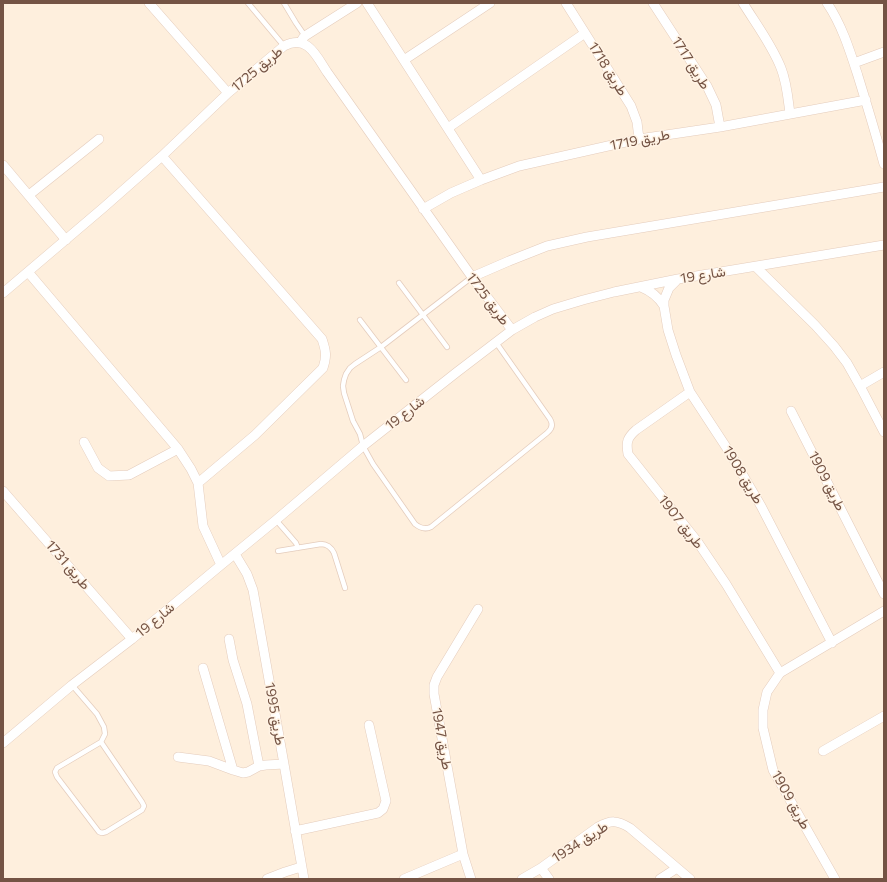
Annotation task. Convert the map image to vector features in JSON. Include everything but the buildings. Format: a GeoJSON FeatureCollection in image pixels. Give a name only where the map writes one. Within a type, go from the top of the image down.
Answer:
{"type":"FeatureCollection","features":[{"type":"Feature","properties":{"kind":"street"},"geometry":{"type":"LineString","coordinates":[[149,3],[228,93]]}},
{"type":"Feature","properties":{"kind":"street"},"geometry":{"type":"LineString","coordinates":[[303,40],[357,3]]}},
{"type":"Feature","properties":{"kind":"street"},"geometry":{"type":"LineString","coordinates":[[367,3],[481,180]]}},
{"type":"Feature","properties":{"kind":"street"},"geometry":{"type":"LineString","coordinates":[[404,60],[490,3]]}},
{"type":"Feature","properties":{"kind":"street","name":"طريق 1718"},"geometry":{"type":"LineString","coordinates":[[566,3],[631,106],[637,122],[639,139]]}},
{"type":"Feature","properties":{"kind":"street","name":"طريق 1717"},"geometry":{"type":"LineString","coordinates":[[653,3],[707,86],[716,105],[720,127]]}},
{"type":"Feature","properties":{"kind":"street"},"geometry":{"type":"LineString","coordinates":[[743,3],[772,49],[781,68],[787,88],[790,114]]}},
{"type":"Feature","properties":{"kind":"street"},"geometry":{"type":"LineString","coordinates":[[828,3],[848,45],[866,100],[884,164]]}},
{"type":"Feature","properties":{"kind":"street"},"geometry":{"type":"LineString","coordinates":[[448,128],[585,33]]}},
{"type":"Feature","properties":{"kind":"street","name":"طريق 1725"},"geometry":{"type":"LineString","coordinates":[[3,293],[162,156],[228,93],[284,46],[289,43],[303,40],[315,54],[423,209],[512,330]]}},
{"type":"Feature","properties":{"kind":"street"},"geometry":{"type":"LineString","coordinates":[[854,63],[884,52]]}},
{"type":"Feature","properties":{"kind":"street","name":"طريق 1719"},"geometry":{"type":"LineString","coordinates":[[423,209],[452,193],[481,180],[519,166],[639,139],[720,127],[866,100]]}},
{"type":"Feature","properties":{"kind":"street"},"geometry":{"type":"LineString","coordinates":[[29,195],[99,139]]}},
{"type":"Feature","properties":{"kind":"street"},"geometry":{"type":"LineString","coordinates":[[162,156],[322,339],[326,351],[326,360],[323,368],[260,431],[198,483]]}},
{"type":"Feature","properties":{"kind":"street"},"geometry":{"type":"LineString","coordinates":[[3,165],[66,240]]}},
{"type":"Feature","properties":{"kind":"street"},"geometry":{"type":"LineString","coordinates":[[472,277],[547,246],[587,237],[884,187]]}},
{"type":"Feature","properties":{"kind":"street","name":"شارع 19"},"geometry":{"type":"LineString","coordinates":[[3,743],[72,685],[132,639],[364,446],[512,330],[553,309],[614,292],[678,279],[884,245]]}},
{"type":"Feature","properties":{"kind":"street"},"geometry":{"type":"LineString","coordinates":[[756,267],[815,325],[834,346],[847,363],[884,432]]}},
{"type":"Feature","properties":{"kind":"street"},"geometry":{"type":"LineString","coordinates":[[28,272],[178,449],[198,483],[203,526],[221,565]]}},
{"type":"Feature","properties":{"kind":"street","name":"طريق 1908"},"geometry":{"type":"LineString","coordinates":[[678,279],[669,288],[666,294],[664,306],[668,330],[690,392],[730,453],[761,506],[832,642]]}},
{"type":"Feature","properties":{"kind":"street"},"geometry":{"type":"LineString","coordinates":[[641,287],[654,294],[660,299],[664,306]]}},
{"type":"Feature","properties":{"kind":"street"},"geometry":{"type":"LineString","coordinates":[[860,386],[884,372]]}},
{"type":"Feature","properties":{"kind":"street","name":"طريق 1907"},"geometry":{"type":"LineString","coordinates":[[690,392],[629,436],[626,445],[628,454],[697,541],[726,584],[780,673]]}},
{"type":"Feature","properties":{"kind":"street","name":"طريق 1909"},"geometry":{"type":"LineString","coordinates":[[791,411],[884,594]]}},
{"type":"Feature","properties":{"kind":"street"},"geometry":{"type":"LineString","coordinates":[[84,442],[98,468],[109,476],[129,474],[178,449]]}},
{"type":"Feature","properties":{"kind":"street","name":"طريق 1731"},"geometry":{"type":"LineString","coordinates":[[3,491],[132,639]]}},
{"type":"Feature","properties":{"kind":"street","name":"طريق 1995"},"geometry":{"type":"LineString","coordinates":[[234,554],[247,574],[253,590],[304,879]]}},
{"type":"Feature","properties":{"kind":"street","name":"طريق 1947"},"geometry":{"type":"LineString","coordinates":[[471,879],[463,854],[434,694],[434,685],[437,677],[478,609]]}},
{"type":"Feature","properties":{"kind":"street","name":"طريق 1909"},"geometry":{"type":"LineString","coordinates":[[835,879],[773,770],[763,728],[763,710],[768,692],[780,673],[884,611]]}},
{"type":"Feature","properties":{"kind":"street"},"geometry":{"type":"LineString","coordinates":[[229,639],[233,660],[247,704],[259,766]]}},
{"type":"Feature","properties":{"kind":"street"},"geometry":{"type":"LineString","coordinates":[[203,668],[233,770]]}},
{"type":"Feature","properties":{"kind":"street"},"geometry":{"type":"LineString","coordinates":[[823,751],[884,716]]}},
{"type":"Feature","properties":{"kind":"street"},"geometry":{"type":"LineString","coordinates":[[296,831],[378,813],[383,809],[386,801],[369,724]]}},
{"type":"Feature","properties":{"kind":"street"},"geometry":{"type":"LineString","coordinates":[[178,757],[209,761],[233,770],[244,772],[248,772],[259,766],[284,764]]}},
{"type":"Feature","properties":{"kind":"street","name":"طريق 1934"},"geometry":{"type":"LineString","coordinates":[[522,879],[541,868],[604,823],[611,821],[624,824],[630,828],[690,879]]}},
{"type":"Feature","properties":{"kind":"street"},"geometry":{"type":"LineString","coordinates":[[404,879],[463,854]]}},
{"type":"Feature","properties":{"kind":"street"},"geometry":{"type":"LineString","coordinates":[[267,879],[301,867]]}},
{"type":"Feature","properties":{"kind":"street","name":"طريق 1934"},"geometry":{"type":"LineString","coordinates":[[541,868],[549,879]]}},
{"type":"Feature","properties":{"kind":"street"},"geometry":{"type":"LineString","coordinates":[[660,879],[677,868]]}},
{"type":"Feature","properties":{"kind":"lane"},"geometry":{"type":"LineString","coordinates":[[248,3],[284,46]]}},
{"type":"Feature","properties":{"kind":"lane"},"geometry":{"type":"LineString","coordinates":[[284,3],[296,23],[303,40]]}},
{"type":"Feature","properties":{"kind":"lane"},"geometry":{"type":"LineString","coordinates":[[472,277],[381,347],[350,368],[344,380],[344,393],[353,421],[373,464],[415,524],[420,528],[424,529],[431,527],[552,428],[552,422],[495,342]]}},
{"type":"Feature","properties":{"kind":"lane"},"geometry":{"type":"LineString","coordinates":[[400,283],[447,347]]}},
{"type":"Feature","properties":{"kind":"lane"},"geometry":{"type":"LineString","coordinates":[[360,320],[406,380]]}},
{"type":"Feature","properties":{"kind":"lane"},"geometry":{"type":"LineString","coordinates":[[276,520],[295,542],[298,548]]}},
{"type":"Feature","properties":{"kind":"lane"},"geometry":{"type":"LineString","coordinates":[[278,551],[321,544],[330,547],[334,553],[345,588]]}},
{"type":"Feature","properties":{"kind":"lane"},"geometry":{"type":"LineString","coordinates":[[72,685],[97,714],[104,727],[105,734],[101,742],[57,768],[55,772],[57,777],[98,832],[102,833],[142,810],[144,806],[101,742]]}}]}
